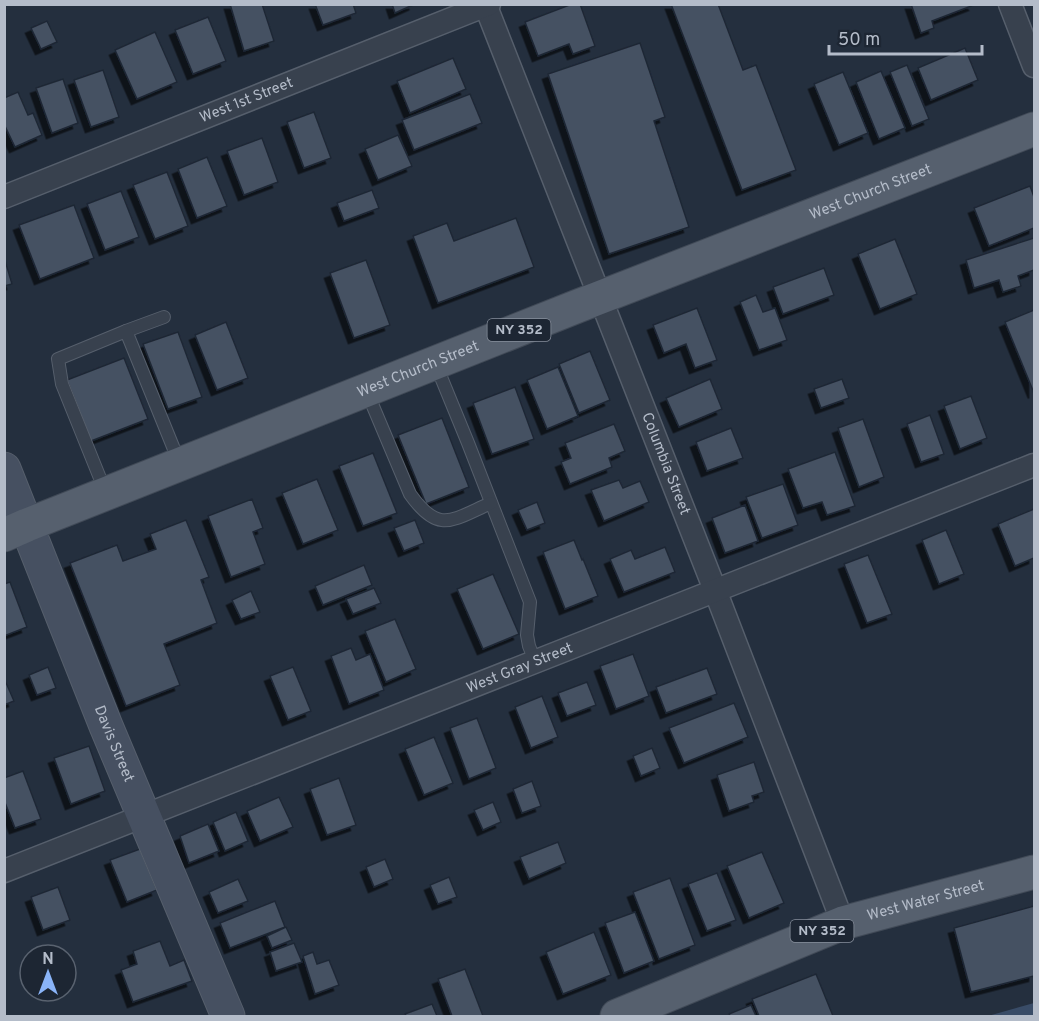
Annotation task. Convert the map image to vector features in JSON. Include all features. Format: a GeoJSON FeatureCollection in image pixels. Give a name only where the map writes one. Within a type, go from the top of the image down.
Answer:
{"type":"FeatureCollection","features":[{"type":"Feature","properties":{"kind":"main road","name":"West Church Street"},"geometry":{"type":"LineString","coordinates":[[16,530],[600,298],[1035,129]]}},
{"type":"Feature","properties":{"kind":"main road","name":"West Water Street"},"geometry":{"type":"LineString","coordinates":[[617,1017],[843,922],[1035,872]]}},
{"type":"Feature","properties":{"kind":"street"},"geometry":{"type":"LineString","coordinates":[[1010,4],[1035,66]]}},
{"type":"Feature","properties":{"kind":"street","name":"West 1st Street"},"geometry":{"type":"LineString","coordinates":[[4,197],[486,5]]}},
{"type":"Feature","properties":{"kind":"street","name":"Columbia Street"},"geometry":{"type":"LineString","coordinates":[[486,5],[843,922]]}},
{"type":"Feature","properties":{"kind":"street","name":"West Gray Street"},"geometry":{"type":"LineString","coordinates":[[4,871],[1035,465]]}},
{"type":"Feature","properties":{"kind":"street","name":"Davis Street"},"geometry":{"type":"LineString","coordinates":[[4,469],[16,530],[106,726],[228,1017]]}},
{"type":"Feature","properties":{"kind":"lane"},"geometry":{"type":"LineString","coordinates":[[106,495],[62,384],[58,360],[164,316]]}},
{"type":"Feature","properties":{"kind":"lane"},"geometry":{"type":"LineString","coordinates":[[126,330],[181,465]]}},
{"type":"Feature","properties":{"kind":"lane"},"geometry":{"type":"LineString","coordinates":[[435,364],[530,602],[527,635],[536,661]]}},
{"type":"Feature","properties":{"kind":"lane"},"geometry":{"type":"LineString","coordinates":[[367,391],[410,494],[428,515],[438,520],[447,520],[491,503]]}},
{"type":"Feature","properties":{"kind":"water"},"geometry":{"type":"Polygon","coordinates":[[[1034,1003],[1034,1016],[988,1016],[1034,1003]]]}},
{"type":"Feature","properties":{"kind":"building"},"geometry":{"type":"Polygon","coordinates":[[[230,4],[262,4],[274,41],[244,51],[230,4]]]}},
{"type":"Feature","properties":{"kind":"building"},"geometry":{"type":"Polygon","coordinates":[[[315,4],[353,4],[356,13],[323,25],[315,4]]]}},
{"type":"Feature","properties":{"kind":"building"},"geometry":{"type":"Polygon","coordinates":[[[392,4],[415,4],[395,13],[392,4]]]}},
{"type":"Feature","properties":{"kind":"building"},"geometry":{"type":"Polygon","coordinates":[[[572,4],[580,4],[595,46],[573,54],[569,44],[538,56],[525,22],[572,4]]]}},
{"type":"Feature","properties":{"kind":"building"},"geometry":{"type":"Polygon","coordinates":[[[671,4],[718,4],[743,70],[756,65],[796,170],[742,190],[671,4]]]}},
{"type":"Feature","properties":{"kind":"building"},"geometry":{"type":"Polygon","coordinates":[[[911,4],[974,5],[932,21],[934,28],[921,33],[911,4]]]}},
{"type":"Feature","properties":{"kind":"building"},"geometry":{"type":"Polygon","coordinates":[[[208,17],[226,61],[193,74],[175,30],[208,17]]]}},
{"type":"Feature","properties":{"kind":"building"},"geometry":{"type":"Polygon","coordinates":[[[47,21],[57,42],[41,49],[31,28],[47,21]]]}},
{"type":"Feature","properties":{"kind":"building"},"geometry":{"type":"Polygon","coordinates":[[[155,32],[177,82],[137,99],[115,50],[155,32]]]}},
{"type":"Feature","properties":{"kind":"building"},"geometry":{"type":"Polygon","coordinates":[[[640,43],[665,117],[654,121],[689,227],[609,254],[548,74],[640,43]]]}},
{"type":"Feature","properties":{"kind":"building"},"geometry":{"type":"Polygon","coordinates":[[[965,48],[978,80],[931,100],[918,68],[965,48]]]}},
{"type":"Feature","properties":{"kind":"building"},"geometry":{"type":"Polygon","coordinates":[[[453,58],[466,89],[410,113],[397,81],[453,58]]]}},
{"type":"Feature","properties":{"kind":"building"},"geometry":{"type":"Polygon","coordinates":[[[907,65],[929,119],[912,126],[890,72],[907,65]]]}},
{"type":"Feature","properties":{"kind":"building"},"geometry":{"type":"Polygon","coordinates":[[[103,70],[119,117],[91,127],[74,80],[103,70]]]}},
{"type":"Feature","properties":{"kind":"building"},"geometry":{"type":"Polygon","coordinates":[[[881,71],[905,128],[879,139],[856,82],[881,71]]]}},
{"type":"Feature","properties":{"kind":"building"},"geometry":{"type":"Polygon","coordinates":[[[843,72],[868,133],[839,145],[814,84],[843,72]]]}},
{"type":"Feature","properties":{"kind":"building"},"geometry":{"type":"Polygon","coordinates":[[[63,79],[78,123],[52,133],[36,88],[63,79]]]}},
{"type":"Feature","properties":{"kind":"building"},"geometry":{"type":"Polygon","coordinates":[[[18,92],[28,115],[33,113],[42,135],[15,147],[4,124],[4,98],[18,92]]]}},
{"type":"Feature","properties":{"kind":"building"},"geometry":{"type":"Polygon","coordinates":[[[470,94],[482,123],[414,150],[402,120],[470,94]]]}},
{"type":"Feature","properties":{"kind":"building"},"geometry":{"type":"Polygon","coordinates":[[[314,112],[331,158],[304,168],[287,122],[314,112]]]}},
{"type":"Feature","properties":{"kind":"building"},"geometry":{"type":"Polygon","coordinates":[[[398,135],[412,166],[378,180],[365,149],[398,135]]]}},
{"type":"Feature","properties":{"kind":"building"},"geometry":{"type":"Polygon","coordinates":[[[262,138],[278,182],[244,195],[227,151],[262,138]]]}},
{"type":"Feature","properties":{"kind":"building"},"geometry":{"type":"Polygon","coordinates":[[[207,157],[227,206],[197,218],[178,169],[207,157]]]}},
{"type":"Feature","properties":{"kind":"building"},"geometry":{"type":"Polygon","coordinates":[[[167,172],[188,226],[155,239],[133,185],[167,172]]]}},
{"type":"Feature","properties":{"kind":"building"},"geometry":{"type":"Polygon","coordinates":[[[1030,186],[1034,197],[1034,228],[989,246],[974,208],[1030,186]]]}},
{"type":"Feature","properties":{"kind":"building"},"geometry":{"type":"Polygon","coordinates":[[[372,190],[379,208],[344,221],[337,203],[372,190]]]}},
{"type":"Feature","properties":{"kind":"building"},"geometry":{"type":"Polygon","coordinates":[[[121,191],[139,237],[105,250],[87,204],[121,191]]]}},
{"type":"Feature","properties":{"kind":"building"},"geometry":{"type":"Polygon","coordinates":[[[74,205],[94,258],[40,279],[19,225],[74,205]]]}},
{"type":"Feature","properties":{"kind":"building"},"geometry":{"type":"Polygon","coordinates":[[[516,218],[534,267],[438,303],[413,236],[447,223],[454,241],[516,218]]]}},
{"type":"Feature","properties":{"kind":"building"},"geometry":{"type":"Polygon","coordinates":[[[1034,238],[1034,270],[1018,276],[1021,286],[1003,292],[999,280],[974,288],[966,260],[1034,238]]]}},
{"type":"Feature","properties":{"kind":"building"},"geometry":{"type":"Polygon","coordinates":[[[895,239],[917,294],[880,309],[858,254],[895,239]]]}},
{"type":"Feature","properties":{"kind":"building"},"geometry":{"type":"Polygon","coordinates":[[[4,257],[12,284],[4,286],[4,257]]]}},
{"type":"Feature","properties":{"kind":"building"},"geometry":{"type":"Polygon","coordinates":[[[366,260],[390,325],[354,338],[330,273],[366,260]]]}},
{"type":"Feature","properties":{"kind":"building"},"geometry":{"type":"Polygon","coordinates":[[[824,268],[834,295],[783,314],[773,287],[824,268]]]}},
{"type":"Feature","properties":{"kind":"building"},"geometry":{"type":"Polygon","coordinates":[[[756,295],[763,312],[775,308],[787,340],[759,350],[740,302],[756,295]]]}},
{"type":"Feature","properties":{"kind":"building"},"geometry":{"type":"Polygon","coordinates":[[[697,308],[717,360],[695,368],[686,344],[664,353],[653,325],[697,308]]]}},
{"type":"Feature","properties":{"kind":"building"},"geometry":{"type":"Polygon","coordinates":[[[1034,310],[1034,393],[1005,322],[1034,310]]]}},
{"type":"Feature","properties":{"kind":"building"},"geometry":{"type":"Polygon","coordinates":[[[226,322],[248,378],[217,390],[195,335],[226,322]]]}},
{"type":"Feature","properties":{"kind":"building"},"geometry":{"type":"Polygon","coordinates":[[[178,332],[202,397],[168,409],[143,344],[178,332]]]}},
{"type":"Feature","properties":{"kind":"building"},"geometry":{"type":"Polygon","coordinates":[[[590,351],[610,400],[579,413],[559,364],[590,351]]]}},
{"type":"Feature","properties":{"kind":"building"},"geometry":{"type":"Polygon","coordinates":[[[124,358],[148,419],[91,441],[67,380],[124,358]]]}},
{"type":"Feature","properties":{"kind":"building"},"geometry":{"type":"Polygon","coordinates":[[[558,367],[578,416],[547,429],[527,380],[558,367]]]}},
{"type":"Feature","properties":{"kind":"building"},"geometry":{"type":"Polygon","coordinates":[[[710,379],[722,409],[679,427],[666,398],[710,379]]]}},
{"type":"Feature","properties":{"kind":"building"},"geometry":{"type":"Polygon","coordinates":[[[842,379],[849,398],[821,408],[814,389],[842,379]]]}},
{"type":"Feature","properties":{"kind":"building"},"geometry":{"type":"Polygon","coordinates":[[[515,387],[534,439],[492,454],[473,403],[515,387]]]}},
{"type":"Feature","properties":{"kind":"building"},"geometry":{"type":"Polygon","coordinates":[[[971,396],[987,438],[960,449],[944,406],[971,396]]]}},
{"type":"Feature","properties":{"kind":"building"},"geometry":{"type":"Polygon","coordinates":[[[930,415],[944,454],[921,462],[907,424],[930,415]]]}},
{"type":"Feature","properties":{"kind":"building"},"geometry":{"type":"Polygon","coordinates":[[[442,418],[469,487],[426,504],[398,435],[442,418]]]}},
{"type":"Feature","properties":{"kind":"building"},"geometry":{"type":"Polygon","coordinates":[[[863,419],[884,477],[859,487],[838,428],[863,419]]]}},
{"type":"Feature","properties":{"kind":"building"},"geometry":{"type":"Polygon","coordinates":[[[614,424],[625,451],[609,458],[612,467],[570,484],[561,462],[571,458],[565,443],[614,424]]]}},
{"type":"Feature","properties":{"kind":"building"},"geometry":{"type":"Polygon","coordinates":[[[731,428],[743,458],[707,471],[696,442],[731,428]]]}},
{"type":"Feature","properties":{"kind":"building"},"geometry":{"type":"Polygon","coordinates":[[[835,452],[855,506],[827,515],[822,502],[803,508],[788,469],[835,452]]]}},
{"type":"Feature","properties":{"kind":"building"},"geometry":{"type":"Polygon","coordinates":[[[373,453],[397,513],[363,526],[339,466],[373,453]]]}},
{"type":"Feature","properties":{"kind":"building"},"geometry":{"type":"Polygon","coordinates":[[[317,479],[338,530],[303,544],[282,493],[317,479]]]}},
{"type":"Feature","properties":{"kind":"building"},"geometry":{"type":"Polygon","coordinates":[[[619,480],[623,488],[640,481],[649,502],[604,521],[591,490],[619,480]]]}},
{"type":"Feature","properties":{"kind":"building"},"geometry":{"type":"Polygon","coordinates":[[[783,484],[798,525],[762,538],[746,497],[783,484]]]}},
{"type":"Feature","properties":{"kind":"building"},"geometry":{"type":"Polygon","coordinates":[[[252,499],[263,528],[253,532],[265,564],[231,577],[208,516],[252,499]]]}},
{"type":"Feature","properties":{"kind":"building"},"geometry":{"type":"Polygon","coordinates":[[[537,502],[545,523],[527,530],[518,510],[537,502]]]}},
{"type":"Feature","properties":{"kind":"building"},"geometry":{"type":"Polygon","coordinates":[[[745,505],[758,541],[725,553],[712,518],[745,505]]]}},
{"type":"Feature","properties":{"kind":"building"},"geometry":{"type":"Polygon","coordinates":[[[1034,509],[1034,558],[1015,566],[998,524],[1034,509]]]}},
{"type":"Feature","properties":{"kind":"building"},"geometry":{"type":"Polygon","coordinates":[[[186,520],[209,577],[201,580],[217,623],[164,644],[180,685],[126,706],[70,563],[117,545],[123,561],[156,549],[150,534],[186,520]]]}},
{"type":"Feature","properties":{"kind":"building"},"geometry":{"type":"Polygon","coordinates":[[[415,520],[424,543],[404,551],[394,528],[415,520]]]}},
{"type":"Feature","properties":{"kind":"building"},"geometry":{"type":"Polygon","coordinates":[[[946,530],[964,574],[939,584],[922,540],[946,530]]]}},
{"type":"Feature","properties":{"kind":"building"},"geometry":{"type":"Polygon","coordinates":[[[574,540],[598,596],[565,609],[543,552],[574,540]]]}},
{"type":"Feature","properties":{"kind":"building"},"geometry":{"type":"Polygon","coordinates":[[[665,547],[675,572],[624,592],[610,559],[631,550],[635,559],[665,547]]]}},
{"type":"Feature","properties":{"kind":"building"},"geometry":{"type":"Polygon","coordinates":[[[868,555],[892,614],[867,623],[844,564],[868,555]]]}},
{"type":"Feature","properties":{"kind":"building"},"geometry":{"type":"Polygon","coordinates":[[[364,565],[372,585],[323,605],[315,586],[364,565]]]}},
{"type":"Feature","properties":{"kind":"building"},"geometry":{"type":"Polygon","coordinates":[[[493,574],[519,634],[483,649],[457,589],[493,574]]]}},
{"type":"Feature","properties":{"kind":"building"},"geometry":{"type":"Polygon","coordinates":[[[10,582],[27,627],[4,636],[4,584],[10,582]]]}},
{"type":"Feature","properties":{"kind":"building"},"geometry":{"type":"Polygon","coordinates":[[[374,588],[381,603],[353,614],[346,599],[374,588]]]}},
{"type":"Feature","properties":{"kind":"building"},"geometry":{"type":"Polygon","coordinates":[[[251,591],[260,612],[241,619],[232,600],[251,591]]]}},
{"type":"Feature","properties":{"kind":"building"},"geometry":{"type":"Polygon","coordinates":[[[395,619],[416,669],[386,682],[365,631],[395,619]]]}},
{"type":"Feature","properties":{"kind":"building"},"geometry":{"type":"Polygon","coordinates":[[[351,648],[356,660],[370,654],[384,690],[349,704],[331,656],[351,648]]]}},
{"type":"Feature","properties":{"kind":"building"},"geometry":{"type":"Polygon","coordinates":[[[633,654],[649,696],[616,709],[600,666],[633,654]]]}},
{"type":"Feature","properties":{"kind":"building"},"geometry":{"type":"Polygon","coordinates":[[[48,667],[56,688],[37,695],[29,675],[48,667]]]}},
{"type":"Feature","properties":{"kind":"building"},"geometry":{"type":"Polygon","coordinates":[[[293,667],[311,711],[288,720],[270,676],[293,667]]]}},
{"type":"Feature","properties":{"kind":"building"},"geometry":{"type":"Polygon","coordinates":[[[707,668],[717,694],[666,713],[656,687],[707,668]]]}},
{"type":"Feature","properties":{"kind":"building"},"geometry":{"type":"Polygon","coordinates":[[[4,678],[14,701],[4,705],[4,678]]]}},
{"type":"Feature","properties":{"kind":"building"},"geometry":{"type":"Polygon","coordinates":[[[587,682],[596,705],[567,716],[558,693],[587,682]]]}},
{"type":"Feature","properties":{"kind":"building"},"geometry":{"type":"Polygon","coordinates":[[[542,696],[558,737],[531,748],[515,707],[542,696]]]}},
{"type":"Feature","properties":{"kind":"building"},"geometry":{"type":"Polygon","coordinates":[[[734,703],[748,737],[684,763],[669,728],[734,703]]]}},
{"type":"Feature","properties":{"kind":"building"},"geometry":{"type":"Polygon","coordinates":[[[477,718],[496,768],[469,779],[450,728],[477,718]]]}},
{"type":"Feature","properties":{"kind":"building"},"geometry":{"type":"Polygon","coordinates":[[[434,737],[453,783],[424,795],[405,749],[434,737]]]}},
{"type":"Feature","properties":{"kind":"building"},"geometry":{"type":"Polygon","coordinates":[[[89,746],[105,791],[71,804],[54,758],[89,746]]]}},
{"type":"Feature","properties":{"kind":"building"},"geometry":{"type":"Polygon","coordinates":[[[652,748],[660,768],[641,776],[633,756],[652,748]]]}},
{"type":"Feature","properties":{"kind":"building"},"geometry":{"type":"Polygon","coordinates":[[[754,762],[764,792],[752,796],[754,802],[729,811],[717,775],[754,762]]]}},
{"type":"Feature","properties":{"kind":"building"},"geometry":{"type":"Polygon","coordinates":[[[23,771],[41,819],[15,828],[4,800],[4,778],[23,771]]]}},
{"type":"Feature","properties":{"kind":"building"},"geometry":{"type":"Polygon","coordinates":[[[339,778],[356,825],[327,835],[310,789],[339,778]]]}},
{"type":"Feature","properties":{"kind":"building"},"geometry":{"type":"Polygon","coordinates":[[[532,781],[541,806],[522,813],[513,789],[532,781]]]}},
{"type":"Feature","properties":{"kind":"building"},"geometry":{"type":"Polygon","coordinates":[[[279,797],[293,827],[260,841],[247,811],[279,797]]]}},
{"type":"Feature","properties":{"kind":"building"},"geometry":{"type":"Polygon","coordinates":[[[493,802],[501,822],[483,830],[474,810],[493,802]]]}},
{"type":"Feature","properties":{"kind":"building"},"geometry":{"type":"Polygon","coordinates":[[[236,812],[248,841],[225,851],[213,822],[236,812]]]}},
{"type":"Feature","properties":{"kind":"building"},"geometry":{"type":"Polygon","coordinates":[[[208,824],[219,851],[189,863],[180,836],[208,824]]]}},
{"type":"Feature","properties":{"kind":"building"},"geometry":{"type":"Polygon","coordinates":[[[558,842],[566,863],[529,879],[520,857],[558,842]]]}},
{"type":"Feature","properties":{"kind":"building"},"geometry":{"type":"Polygon","coordinates":[[[140,849],[157,890],[127,902],[110,860],[140,849]]]}},
{"type":"Feature","properties":{"kind":"building"},"geometry":{"type":"Polygon","coordinates":[[[762,852],[784,903],[749,918],[727,866],[762,852]]]}},
{"type":"Feature","properties":{"kind":"building"},"geometry":{"type":"Polygon","coordinates":[[[385,859],[393,879],[374,887],[366,867],[385,859]]]}},
{"type":"Feature","properties":{"kind":"building"},"geometry":{"type":"Polygon","coordinates":[[[717,873],[736,920],[707,931],[688,884],[717,873]]]}},
{"type":"Feature","properties":{"kind":"building"},"geometry":{"type":"Polygon","coordinates":[[[449,877],[457,897],[438,904],[430,885],[449,877]]]}},
{"type":"Feature","properties":{"kind":"building"},"geometry":{"type":"Polygon","coordinates":[[[670,878],[695,945],[659,959],[633,892],[670,878]]]}},
{"type":"Feature","properties":{"kind":"building"},"geometry":{"type":"Polygon","coordinates":[[[238,879],[248,901],[218,913],[209,892],[238,879]]]}},
{"type":"Feature","properties":{"kind":"building"},"geometry":{"type":"Polygon","coordinates":[[[58,887],[70,920],[43,930],[31,897],[58,887]]]}},
{"type":"Feature","properties":{"kind":"building"},"geometry":{"type":"Polygon","coordinates":[[[275,901],[285,927],[230,948],[220,923],[275,901]]]}},
{"type":"Feature","properties":{"kind":"building"},"geometry":{"type":"Polygon","coordinates":[[[1034,906],[1034,976],[971,992],[954,928],[1034,906]]]}},
{"type":"Feature","properties":{"kind":"building"},"geometry":{"type":"Polygon","coordinates":[[[635,912],[654,961],[624,973],[605,923],[635,912]]]}},
{"type":"Feature","properties":{"kind":"building"},"geometry":{"type":"Polygon","coordinates":[[[286,927],[292,940],[272,948],[267,936],[286,927]]]}},
{"type":"Feature","properties":{"kind":"building"},"geometry":{"type":"Polygon","coordinates":[[[594,932],[611,975],[563,994],[546,952],[594,932]]]}},
{"type":"Feature","properties":{"kind":"building"},"geometry":{"type":"Polygon","coordinates":[[[160,941],[170,966],[184,960],[192,981],[133,1002],[121,970],[137,964],[133,951],[160,941]]]}},
{"type":"Feature","properties":{"kind":"building"},"geometry":{"type":"Polygon","coordinates":[[[294,943],[302,962],[276,971],[270,952],[294,943]]]}},
{"type":"Feature","properties":{"kind":"building"},"geometry":{"type":"Polygon","coordinates":[[[313,952],[317,964],[329,960],[339,985],[315,994],[303,956],[313,952]]]}},
{"type":"Feature","properties":{"kind":"building"},"geometry":{"type":"Polygon","coordinates":[[[465,969],[483,1016],[452,1016],[438,979],[465,969]]]}},
{"type":"Feature","properties":{"kind":"building"},"geometry":{"type":"Polygon","coordinates":[[[816,974],[833,1016],[759,1016],[752,999],[816,974]]]}},
{"type":"Feature","properties":{"kind":"building"},"geometry":{"type":"Polygon","coordinates":[[[432,1004],[437,1016],[406,1016],[405,1014],[432,1004]]]}},
{"type":"Feature","properties":{"kind":"building"},"geometry":{"type":"Polygon","coordinates":[[[751,1005],[756,1016],[730,1016],[729,1014],[751,1005]]]}}]}
